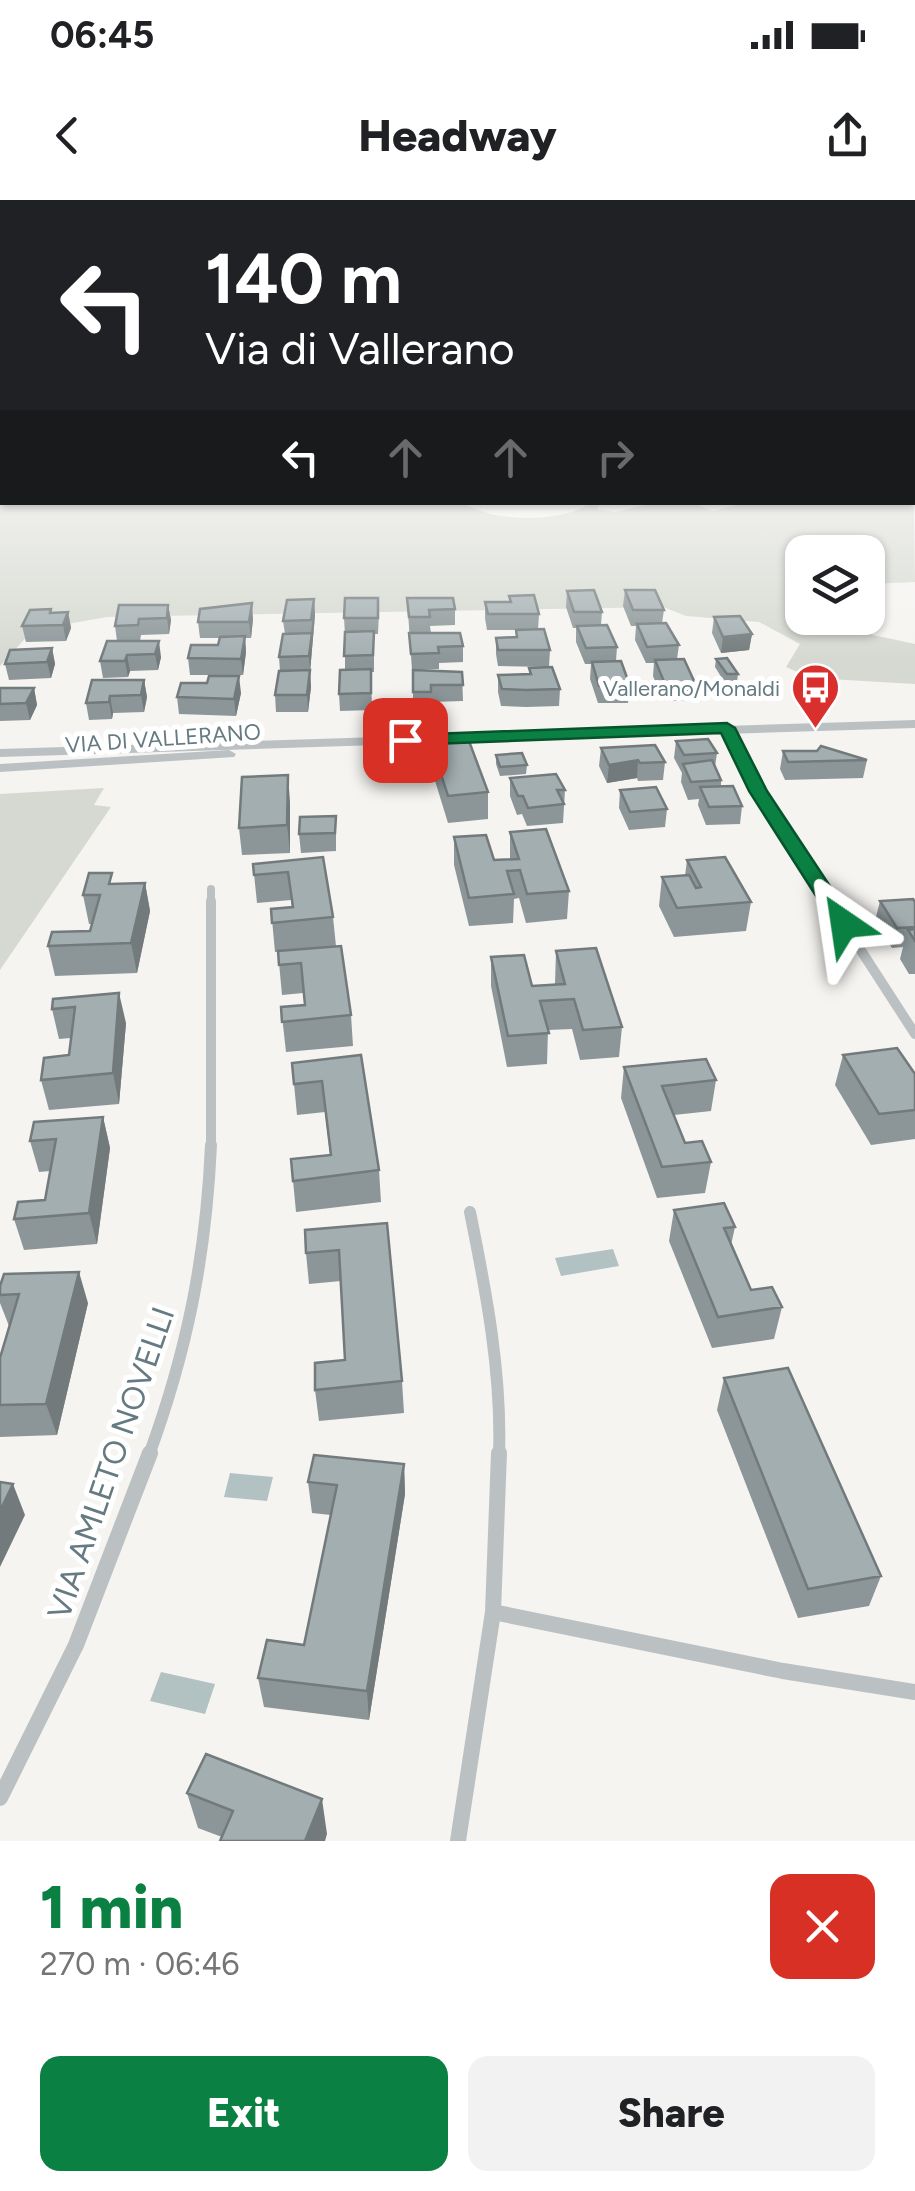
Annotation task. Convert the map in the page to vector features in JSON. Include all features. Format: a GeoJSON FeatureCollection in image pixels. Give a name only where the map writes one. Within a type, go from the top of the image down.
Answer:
{"type":"FeatureCollection","features":[{"type":"Feature","properties":{"kind":"street","name":"VIA DI VALLERANO"},"geometry":{"type":"LineString","coordinates":[[0,753],[915,724]]}},
{"type":"Feature","properties":{"kind":"street"},"geometry":{"type":"LineString","coordinates":[[727,728],[758,791],[915,1034]]}},
{"type":"Feature","properties":{"kind":"street","name":"VIA DI VALLERANO"},"geometry":{"type":"LineString","coordinates":[[0,768],[169,760],[329,744]]}},
{"type":"Feature","properties":{"kind":"street","name":"VIA AMLETO NOVELLI"},"geometry":{"type":"LineString","coordinates":[[0,1798],[59,1688],[86,1627],[168,1403],[190,1323],[203,1243],[214,1043],[211,889]]}},
{"type":"Feature","properties":{"kind":"street"},"geometry":{"type":"LineString","coordinates":[[458,1841],[493,1612],[500,1425],[487,1296],[470,1212]]}},
{"type":"Feature","properties":{"kind":"street"},"geometry":{"type":"LineString","coordinates":[[493,1612],[783,1671],[915,1692]]}},
{"type":"Feature","properties":{"kind":"shaded area"},"geometry":{"type":"Polygon","coordinates":[[[0,508],[473,508],[501,516],[530,518],[582,508],[615,512],[634,508],[704,508],[713,511],[727,508],[914,508],[915,582],[885,583],[885,535],[785,535],[785,635],[873,635],[915,644],[915,684],[812,678],[786,667],[800,644],[759,622],[686,616],[663,607],[107,617],[33,630],[0,666],[0,508]]]}},
{"type":"Feature","properties":{"kind":"shaded area"},"geometry":{"type":"Polygon","coordinates":[[[104,788],[94,805],[111,807],[0,970],[0,794],[104,788]]]}},
{"type":"Feature","properties":{"kind":"shaded area"},"geometry":{"type":"Polygon","coordinates":[[[613,1249],[619,1266],[561,1276],[555,1258],[613,1249]]]}},
{"type":"Feature","properties":{"kind":"shaded area"},"geometry":{"type":"Polygon","coordinates":[[[230,1473],[273,1477],[267,1501],[224,1497],[230,1473]]]}},
{"type":"Feature","properties":{"kind":"shaded area"},"geometry":{"type":"Polygon","coordinates":[[[161,1672],[215,1684],[205,1714],[150,1701],[161,1672]]]}},
{"type":"Feature","properties":{"kind":"building"},"geometry":{"type":"Polygon","coordinates":[[[594,590],[602,612],[574,612],[567,591],[594,590]]]}},
{"type":"Feature","properties":{"kind":"building"},"geometry":{"type":"Polygon","coordinates":[[[625,590],[655,590],[664,610],[633,610],[625,590]]]}},
{"type":"Feature","properties":{"kind":"building"},"geometry":{"type":"Polygon","coordinates":[[[534,595],[539,614],[488,614],[485,602],[511,602],[509,596],[534,595]]]}},
{"type":"Feature","properties":{"kind":"building"},"geometry":{"type":"Polygon","coordinates":[[[345,598],[378,598],[378,618],[344,618],[345,598]]]}},
{"type":"Feature","properties":{"kind":"building"},"geometry":{"type":"Polygon","coordinates":[[[407,598],[453,598],[455,609],[429,610],[430,617],[409,617],[407,598]]]}},
{"type":"Feature","properties":{"kind":"building"},"geometry":{"type":"Polygon","coordinates":[[[314,599],[311,620],[283,621],[287,600],[314,599]]]}},
{"type":"Feature","properties":{"kind":"building"},"geometry":{"type":"Polygon","coordinates":[[[252,603],[249,622],[198,622],[200,609],[252,603]]]}},
{"type":"Feature","properties":{"kind":"building"},"geometry":{"type":"Polygon","coordinates":[[[119,605],[168,605],[167,618],[139,619],[138,625],[115,626],[119,605]]]}},
{"type":"Feature","properties":{"kind":"building"},"geometry":{"type":"Polygon","coordinates":[[[51,609],[50,613],[68,612],[63,625],[22,626],[30,610],[51,609]]]}},
{"type":"Feature","properties":{"kind":"building"},"geometry":{"type":"Polygon","coordinates":[[[740,616],[752,634],[723,637],[714,617],[740,616]]]}},
{"type":"Feature","properties":{"kind":"building"},"geometry":{"type":"Polygon","coordinates":[[[666,623],[679,645],[647,647],[637,624],[666,623]]]}},
{"type":"Feature","properties":{"kind":"building"},"geometry":{"type":"Polygon","coordinates":[[[607,625],[617,647],[586,648],[577,626],[607,625]]]}},
{"type":"Feature","properties":{"kind":"building"},"geometry":{"type":"Polygon","coordinates":[[[544,629],[550,650],[498,650],[496,638],[517,637],[516,630],[544,629]]]}},
{"type":"Feature","properties":{"kind":"building"},"geometry":{"type":"Polygon","coordinates":[[[374,631],[373,655],[344,656],[345,632],[374,631]]]}},
{"type":"Feature","properties":{"kind":"building"},"geometry":{"type":"Polygon","coordinates":[[[312,633],[309,656],[279,657],[283,634],[312,633]]]}},
{"type":"Feature","properties":{"kind":"building"},"geometry":{"type":"Polygon","coordinates":[[[409,633],[460,633],[463,646],[438,647],[439,653],[411,654],[409,633]]]}},
{"type":"Feature","properties":{"kind":"building"},"geometry":{"type":"Polygon","coordinates":[[[245,636],[241,659],[188,658],[191,645],[218,645],[220,637],[245,636]]]}},
{"type":"Feature","properties":{"kind":"building"},"geometry":{"type":"Polygon","coordinates":[[[107,641],[159,641],[155,654],[127,655],[125,661],[100,661],[107,641]]]}},
{"type":"Feature","properties":{"kind":"building"},"geometry":{"type":"Polygon","coordinates":[[[52,648],[47,662],[5,664],[10,650],[52,648]]]}},
{"type":"Feature","properties":{"kind":"building"},"geometry":{"type":"Polygon","coordinates":[[[727,658],[738,674],[727,674],[716,659],[727,658]]]}},
{"type":"Feature","properties":{"kind":"building"},"geometry":{"type":"Polygon","coordinates":[[[684,659],[695,683],[665,684],[655,660],[684,659]]]}},
{"type":"Feature","properties":{"kind":"building"},"geometry":{"type":"Polygon","coordinates":[[[621,661],[630,686],[599,686],[592,662],[621,661]]]}},
{"type":"Feature","properties":{"kind":"building"},"geometry":{"type":"Polygon","coordinates":[[[552,667],[560,689],[502,689],[498,675],[531,674],[529,668],[552,667]]]}},
{"type":"Feature","properties":{"kind":"building"},"geometry":{"type":"Polygon","coordinates":[[[371,669],[371,693],[339,694],[340,670],[371,669]]]}},
{"type":"Feature","properties":{"kind":"building"},"geometry":{"type":"Polygon","coordinates":[[[310,670],[307,695],[275,695],[279,671],[310,670]]]}},
{"type":"Feature","properties":{"kind":"building"},"geometry":{"type":"Polygon","coordinates":[[[413,670],[462,672],[463,685],[431,685],[431,692],[413,692],[413,670]]]}},
{"type":"Feature","properties":{"kind":"building"},"geometry":{"type":"Polygon","coordinates":[[[209,676],[239,676],[234,699],[177,697],[181,683],[207,683],[209,676]]]}},
{"type":"Feature","properties":{"kind":"building"},"geometry":{"type":"Polygon","coordinates":[[[92,680],[144,680],[141,695],[110,696],[109,702],[86,703],[92,680]]]}},
{"type":"Feature","properties":{"kind":"building"},"geometry":{"type":"Polygon","coordinates":[[[0,688],[34,688],[26,703],[0,704],[0,688]]]}},
{"type":"Feature","properties":{"kind":"building"},"geometry":{"type":"Polygon","coordinates":[[[708,739],[717,753],[684,755],[676,741],[708,739]]]}},
{"type":"Feature","properties":{"kind":"building"},"geometry":{"type":"Polygon","coordinates":[[[469,741],[488,792],[448,796],[431,744],[469,741]]]}},
{"type":"Feature","properties":{"kind":"building"},"geometry":{"type":"Polygon","coordinates":[[[655,745],[665,762],[638,760],[609,765],[601,748],[655,745]]]}},
{"type":"Feature","properties":{"kind":"building"},"geometry":{"type":"Polygon","coordinates":[[[821,746],[867,760],[788,762],[783,751],[817,751],[821,746]]]}},
{"type":"Feature","properties":{"kind":"building"},"geometry":{"type":"Polygon","coordinates":[[[522,753],[527,765],[500,767],[496,755],[522,753]]]}},
{"type":"Feature","properties":{"kind":"building"},"geometry":{"type":"Polygon","coordinates":[[[712,760],[721,780],[691,782],[683,764],[712,760]]]}},
{"type":"Feature","properties":{"kind":"building"},"geometry":{"type":"Polygon","coordinates":[[[556,774],[565,790],[557,790],[564,804],[528,808],[510,778],[556,774]]]}},
{"type":"Feature","properties":{"kind":"building"},"geometry":{"type":"Polygon","coordinates":[[[288,775],[287,825],[239,828],[242,777],[288,775]]]}},
{"type":"Feature","properties":{"kind":"building"},"geometry":{"type":"Polygon","coordinates":[[[733,786],[742,806],[709,807],[700,787],[733,786]]]}},
{"type":"Feature","properties":{"kind":"building"},"geometry":{"type":"Polygon","coordinates":[[[656,787],[667,809],[630,812],[620,790],[656,787]]]}},
{"type":"Feature","properties":{"kind":"building"},"geometry":{"type":"Polygon","coordinates":[[[336,816],[335,833],[299,834],[300,817],[336,816]]]}},
{"type":"Feature","properties":{"kind":"building"},"geometry":{"type":"Polygon","coordinates":[[[546,829],[569,891],[527,894],[520,870],[507,871],[514,894],[469,898],[454,837],[486,835],[494,860],[519,859],[510,832],[546,829]]]}},
{"type":"Feature","properties":{"kind":"building"},"geometry":{"type":"Polygon","coordinates":[[[323,857],[333,917],[272,923],[271,909],[293,907],[288,872],[254,875],[253,864],[323,857]]]}},
{"type":"Feature","properties":{"kind":"building"},"geometry":{"type":"Polygon","coordinates":[[[725,857],[751,902],[677,908],[662,877],[689,875],[696,888],[701,887],[687,860],[725,857]]]}},
{"type":"Feature","properties":{"kind":"building"},"geometry":{"type":"Polygon","coordinates":[[[89,873],[112,873],[109,884],[145,883],[131,943],[48,946],[52,932],[90,931],[100,895],[83,895],[89,873]]]}},
{"type":"Feature","properties":{"kind":"building"},"geometry":{"type":"Polygon","coordinates":[[[913,899],[915,927],[897,928],[880,901],[913,899]]]}},
{"type":"Feature","properties":{"kind":"building"},"geometry":{"type":"Polygon","coordinates":[[[341,946],[351,1015],[282,1022],[281,1007],[305,1005],[301,963],[279,965],[278,951],[341,946]]]}},
{"type":"Feature","properties":{"kind":"building"},"geometry":{"type":"Polygon","coordinates":[[[596,948],[622,1027],[583,1030],[574,999],[540,1001],[549,1033],[508,1036],[491,957],[524,955],[532,986],[565,984],[556,951],[596,948]]]}},
{"type":"Feature","properties":{"kind":"building"},"geometry":{"type":"Polygon","coordinates":[[[119,993],[113,1073],[41,1080],[44,1058],[69,1055],[75,1007],[52,1009],[53,999],[119,993]]]}},
{"type":"Feature","properties":{"kind":"building"},"geometry":{"type":"Polygon","coordinates":[[[897,1048],[915,1074],[915,1110],[879,1114],[843,1055],[897,1048]]]}},
{"type":"Feature","properties":{"kind":"building"},"geometry":{"type":"Polygon","coordinates":[[[361,1055],[379,1170],[293,1181],[291,1159],[331,1155],[322,1081],[294,1084],[292,1063],[361,1055]]]}},
{"type":"Feature","properties":{"kind":"building"},"geometry":{"type":"Polygon","coordinates":[[[706,1059],[716,1080],[662,1086],[685,1143],[702,1141],[711,1162],[662,1167],[624,1067],[706,1059]]]}},
{"type":"Feature","properties":{"kind":"building"},"geometry":{"type":"Polygon","coordinates":[[[103,1117],[89,1213],[14,1219],[18,1202],[45,1200],[56,1139],[30,1141],[34,1122],[103,1117]]]}},
{"type":"Feature","properties":{"kind":"building"},"geometry":{"type":"Polygon","coordinates":[[[724,1203],[735,1227],[724,1228],[751,1290],[772,1287],[782,1307],[718,1317],[674,1210],[724,1203]]]}},
{"type":"Feature","properties":{"kind":"building"},"geometry":{"type":"Polygon","coordinates":[[[387,1223],[402,1381],[315,1390],[315,1363],[345,1360],[339,1250],[306,1253],[305,1230],[387,1223]]]}},
{"type":"Feature","properties":{"kind":"building"},"geometry":{"type":"Polygon","coordinates":[[[79,1272],[46,1404],[0,1405],[0,1358],[19,1294],[0,1295],[4,1274],[79,1272]]]}},
{"type":"Feature","properties":{"kind":"building"},"geometry":{"type":"Polygon","coordinates":[[[788,1368],[881,1576],[808,1589],[724,1378],[788,1368]]]}},
{"type":"Feature","properties":{"kind":"building"},"geometry":{"type":"Polygon","coordinates":[[[314,1455],[404,1464],[367,1691],[258,1678],[267,1640],[304,1645],[337,1485],[308,1482],[314,1455]]]}},
{"type":"Feature","properties":{"kind":"building"},"geometry":{"type":"Polygon","coordinates":[[[0,1482],[13,1484],[0,1511],[0,1482]]]}},
{"type":"Feature","properties":{"kind":"building"},"geometry":{"type":"Polygon","coordinates":[[[206,1754],[322,1799],[305,1841],[220,1841],[233,1811],[187,1793],[206,1754]]]}},
{"type":"Feature","properties":{"kind":"place","name":"Vallerano/Monaldi"},"geometry":{"type":"Point","coordinates":[815,730]}},
{"type":"Feature","properties":{"kind":"route"},"geometry":{"type":"LineString","coordinates":[[405,740],[727,728],[758,791],[844,924]]}}]}
